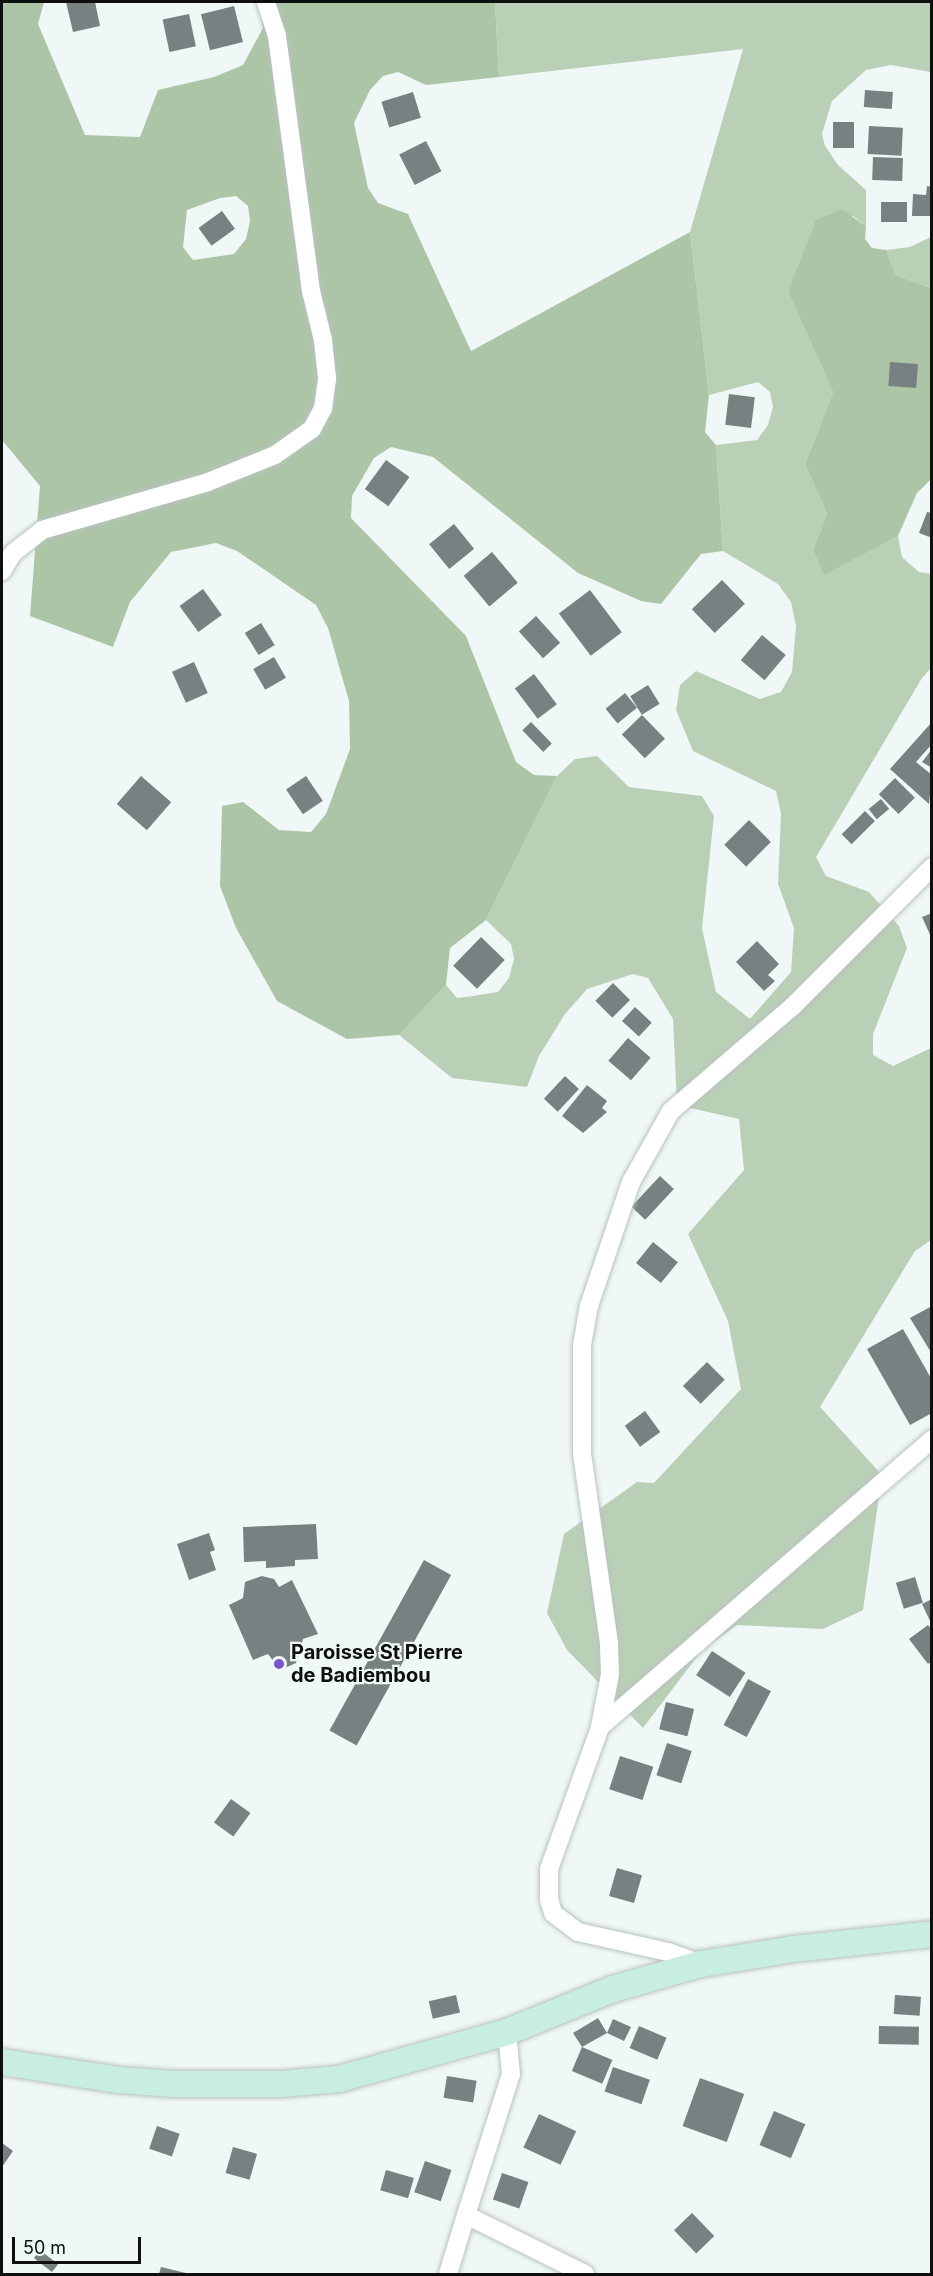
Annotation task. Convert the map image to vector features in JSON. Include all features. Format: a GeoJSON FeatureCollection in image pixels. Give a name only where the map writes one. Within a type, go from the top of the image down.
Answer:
{"type":"FeatureCollection","features":[{"type":"Feature","properties":{"kind":"street"},"geometry":{"type":"LineString","coordinates":[[2,571],[13,553],[42,530],[208,482],[274,456],[312,429],[323,408],[327,378],[323,340],[311,291],[277,36],[266,2]]}},
{"type":"Feature","properties":{"kind":"street"},"geometry":{"type":"LineString","coordinates":[[701,1964],[657,1949],[578,1932],[553,1913],[549,1899],[549,1869],[600,1727],[609,1682],[609,1643],[582,1453],[582,1345],[598,1270],[631,1182],[671,1111],[792,1007],[932,867]]}},
{"type":"Feature","properties":{"kind":"street"},"geometry":{"type":"LineString","coordinates":[[600,1727],[932,1439]]}},
{"type":"Feature","properties":{"kind":"street"},"geometry":{"type":"LineString","coordinates":[[2,2062],[118,2080],[282,2084],[339,2079],[507,2032],[613,1989],[701,1964],[828,1944],[932,1934]]}},
{"type":"Feature","properties":{"kind":"street"},"geometry":{"type":"LineString","coordinates":[[448,2274],[511,2074],[507,2032]]}},
{"type":"Feature","properties":{"kind":"street"},"geometry":{"type":"LineString","coordinates":[[466,2215],[585,2274]]}},
{"type":"Feature","properties":{"kind":"green space"},"geometry":{"type":"Polygon","coordinates":[[[2,2],[44,2],[38,24],[85,135],[140,137],[158,90],[214,77],[243,65],[263,28],[259,2],[495,2],[499,77],[426,85],[398,72],[383,76],[370,90],[354,123],[368,188],[378,203],[408,214],[471,351],[690,232],[709,395],[705,432],[716,445],[723,551],[701,554],[661,604],[641,601],[578,573],[433,457],[391,447],[374,458],[352,496],[351,518],[466,636],[516,762],[534,775],[557,776],[486,920],[450,948],[446,985],[399,1035],[347,1039],[277,1001],[236,928],[220,886],[222,806],[243,802],[279,830],[311,832],[326,814],[350,749],[349,701],[328,628],[316,605],[237,551],[216,543],[171,552],[130,602],[113,647],[30,616],[40,486],[2,440],[2,2]],[[236,196],[220,198],[187,210],[183,247],[193,260],[234,254],[246,239],[250,221],[248,206],[236,196]]]}},
{"type":"Feature","properties":{"kind":"green space"},"geometry":{"type":"Polygon","coordinates":[[[495,2],[931,2],[931,72],[891,65],[866,70],[832,101],[822,134],[825,146],[838,165],[866,190],[866,226],[853,216],[788,292],[833,392],[805,464],[827,514],[813,550],[824,574],[898,536],[902,557],[919,572],[931,574],[931,668],[922,678],[816,857],[826,876],[869,892],[899,926],[907,948],[873,1034],[873,1055],[893,1066],[931,1048],[931,1240],[915,1251],[820,1407],[882,1475],[863,1610],[823,1629],[737,1625],[702,1650],[643,1728],[567,1650],[547,1613],[564,1534],[637,1482],[654,1483],[741,1389],[728,1321],[688,1234],[744,1170],[739,1119],[677,1105],[673,1019],[648,978],[633,974],[587,989],[565,1014],[539,1056],[527,1087],[452,1078],[399,1035],[446,985],[457,998],[498,992],[509,978],[514,959],[511,944],[486,920],[557,776],[575,759],[597,756],[629,787],[702,796],[714,816],[702,928],[716,992],[750,1019],[791,972],[794,928],[778,884],[781,814],[776,791],[693,751],[676,710],[680,685],[696,671],[760,699],[781,692],[792,672],[796,626],[791,602],[778,584],[723,551],[716,445],[757,440],[768,425],[773,407],[770,392],[758,382],[709,395],[690,232],[743,49],[499,77],[495,2]]]}},
{"type":"Feature","properties":{"kind":"green space"},"geometry":{"type":"Polygon","coordinates":[[[841,209],[866,226],[865,239],[872,248],[886,250],[896,275],[931,288],[931,479],[917,493],[898,536],[824,575],[813,550],[827,514],[805,464],[833,392],[788,292],[816,220],[841,209]]]}},
{"type":"Feature","properties":{"kind":"green space"},"geometry":{"type":"Polygon","coordinates":[[[931,237],[931,288],[896,275],[886,250],[910,247],[931,237]]]}},
{"type":"Feature","properties":{"kind":"building"},"geometry":{"type":"Polygon","coordinates":[[[66,2],[95,2],[100,26],[73,32],[66,2]]]}},
{"type":"Feature","properties":{"kind":"building"},"geometry":{"type":"Polygon","coordinates":[[[234,6],[243,42],[210,50],[201,14],[234,6]]]}},
{"type":"Feature","properties":{"kind":"building"},"geometry":{"type":"Polygon","coordinates":[[[189,14],[196,46],[169,52],[163,20],[189,14]]]}},
{"type":"Feature","properties":{"kind":"building"},"geometry":{"type":"Polygon","coordinates":[[[865,90],[893,92],[892,109],[864,107],[865,90]]]}},
{"type":"Feature","properties":{"kind":"building"},"geometry":{"type":"Polygon","coordinates":[[[413,92],[421,118],[389,127],[381,102],[413,92]]]}},
{"type":"Feature","properties":{"kind":"building"},"geometry":{"type":"Polygon","coordinates":[[[833,122],[854,122],[854,148],[833,148],[833,122]]]}},
{"type":"Feature","properties":{"kind":"building"},"geometry":{"type":"Polygon","coordinates":[[[869,126],[903,128],[901,156],[868,154],[869,126]]]}},
{"type":"Feature","properties":{"kind":"building"},"geometry":{"type":"Polygon","coordinates":[[[426,141],[441,171],[415,185],[399,155],[426,141]]]}},
{"type":"Feature","properties":{"kind":"building"},"geometry":{"type":"Polygon","coordinates":[[[873,157],[903,158],[902,181],[872,180],[873,157]]]}},
{"type":"Feature","properties":{"kind":"building"},"geometry":{"type":"Polygon","coordinates":[[[927,186],[932,187],[932,216],[912,216],[913,194],[926,195],[927,186]]]}},
{"type":"Feature","properties":{"kind":"building"},"geometry":{"type":"Polygon","coordinates":[[[881,202],[907,202],[907,222],[881,222],[881,202]]]}},
{"type":"Feature","properties":{"kind":"building"},"geometry":{"type":"Polygon","coordinates":[[[222,211],[235,229],[211,246],[199,228],[222,211]]]}},
{"type":"Feature","properties":{"kind":"building"},"geometry":{"type":"Polygon","coordinates":[[[890,362],[918,364],[916,388],[888,386],[890,362]]]}},
{"type":"Feature","properties":{"kind":"building"},"geometry":{"type":"Polygon","coordinates":[[[729,394],[755,397],[751,428],[725,425],[729,394]]]}},
{"type":"Feature","properties":{"kind":"building"},"geometry":{"type":"Polygon","coordinates":[[[386,460],[409,477],[388,506],[365,489],[386,460]]]}},
{"type":"Feature","properties":{"kind":"building"},"geometry":{"type":"Polygon","coordinates":[[[927,512],[932,513],[932,538],[919,533],[927,512]]]}},
{"type":"Feature","properties":{"kind":"building"},"geometry":{"type":"Polygon","coordinates":[[[454,524],[474,549],[449,569],[429,544],[454,524]]]}},
{"type":"Feature","properties":{"kind":"building"},"geometry":{"type":"Polygon","coordinates":[[[492,552],[518,583],[489,606],[464,576],[492,552]]]}},
{"type":"Feature","properties":{"kind":"building"},"geometry":{"type":"Polygon","coordinates":[[[722,580],[745,604],[715,633],[692,609],[722,580]]]}},
{"type":"Feature","properties":{"kind":"building"},"geometry":{"type":"Polygon","coordinates":[[[203,589],[222,615],[198,632],[180,606],[203,589]]]}},
{"type":"Feature","properties":{"kind":"building"},"geometry":{"type":"Polygon","coordinates":[[[590,590],[622,632],[591,656],[559,613],[590,590]]]}},
{"type":"Feature","properties":{"kind":"building"},"geometry":{"type":"Polygon","coordinates":[[[536,616],[560,643],[543,658],[519,631],[536,616]]]}},
{"type":"Feature","properties":{"kind":"building"},"geometry":{"type":"Polygon","coordinates":[[[261,623],[275,645],[259,655],[245,633],[261,623]]]}},
{"type":"Feature","properties":{"kind":"building"},"geometry":{"type":"Polygon","coordinates":[[[762,635],[786,655],[765,680],[741,660],[762,635]]]}},
{"type":"Feature","properties":{"kind":"building"},"geometry":{"type":"Polygon","coordinates":[[[274,657],[286,678],[265,690],[253,669],[274,657]]]}},
{"type":"Feature","properties":{"kind":"building"},"geometry":{"type":"Polygon","coordinates":[[[194,662],[208,693],[186,703],[172,672],[194,662]]]}},
{"type":"Feature","properties":{"kind":"building"},"geometry":{"type":"Polygon","coordinates":[[[534,674],[557,704],[538,719],[515,688],[534,674]]]}},
{"type":"Feature","properties":{"kind":"building"},"geometry":{"type":"Polygon","coordinates":[[[648,685],[660,704],[642,715],[630,696],[648,685]]]}},
{"type":"Feature","properties":{"kind":"building"},"geometry":{"type":"Polygon","coordinates":[[[625,693],[637,708],[618,723],[606,709],[625,693]]]}},
{"type":"Feature","properties":{"kind":"building"},"geometry":{"type":"Polygon","coordinates":[[[642,715],[665,739],[645,758],[622,734],[642,715]]]}},
{"type":"Feature","properties":{"kind":"building"},"geometry":{"type":"Polygon","coordinates":[[[531,722],[552,744],[543,752],[522,730],[531,722]]]}},
{"type":"Feature","properties":{"kind":"building"},"geometry":{"type":"Polygon","coordinates":[[[932,722],[932,744],[916,762],[932,775],[929,804],[890,769],[932,722]]]}},
{"type":"Feature","properties":{"kind":"building"},"geometry":{"type":"Polygon","coordinates":[[[932,749],[932,768],[922,762],[932,749]]]}},
{"type":"Feature","properties":{"kind":"building"},"geometry":{"type":"Polygon","coordinates":[[[141,776],[171,802],[147,830],[117,804],[141,776]]]}},
{"type":"Feature","properties":{"kind":"building"},"geometry":{"type":"Polygon","coordinates":[[[306,776],[323,801],[303,814],[286,789],[306,776]]]}},
{"type":"Feature","properties":{"kind":"building"},"geometry":{"type":"Polygon","coordinates":[[[895,778],[915,798],[899,814],[879,794],[895,778]]]}},
{"type":"Feature","properties":{"kind":"building"},"geometry":{"type":"Polygon","coordinates":[[[881,799],[889,809],[877,819],[869,809],[881,799]]]}},
{"type":"Feature","properties":{"kind":"building"},"geometry":{"type":"Polygon","coordinates":[[[865,811],[875,821],[852,844],[842,834],[865,811]]]}},
{"type":"Feature","properties":{"kind":"building"},"geometry":{"type":"Polygon","coordinates":[[[749,820],[771,842],[746,867],[724,845],[749,820]]]}},
{"type":"Feature","properties":{"kind":"building"},"geometry":{"type":"Polygon","coordinates":[[[932,913],[932,939],[922,917],[932,913]]]}},
{"type":"Feature","properties":{"kind":"building"},"geometry":{"type":"Polygon","coordinates":[[[481,937],[505,960],[477,989],[453,966],[481,937]]]}},
{"type":"Feature","properties":{"kind":"building"},"geometry":{"type":"Polygon","coordinates":[[[757,941],[779,964],[768,975],[775,981],[764,991],[736,962],[757,941]]]}},
{"type":"Feature","properties":{"kind":"building"},"geometry":{"type":"Polygon","coordinates":[[[613,983],[630,1000],[612,1018],[595,1001],[613,983]]]}},
{"type":"Feature","properties":{"kind":"building"},"geometry":{"type":"Polygon","coordinates":[[[635,1007],[652,1023],[639,1037],[622,1021],[635,1007]]]}},
{"type":"Feature","properties":{"kind":"building"},"geometry":{"type":"Polygon","coordinates":[[[628,1038],[651,1058],[631,1080],[608,1061],[628,1038]]]}},
{"type":"Feature","properties":{"kind":"building"},"geometry":{"type":"Polygon","coordinates":[[[565,1076],[579,1089],[558,1112],[544,1099],[565,1076]]]}},
{"type":"Feature","properties":{"kind":"building"},"geometry":{"type":"Polygon","coordinates":[[[587,1085],[607,1101],[602,1108],[607,1112],[583,1133],[562,1116],[587,1085]]]}},
{"type":"Feature","properties":{"kind":"building"},"geometry":{"type":"Polygon","coordinates":[[[660,1176],[674,1189],[645,1220],[631,1207],[660,1176]]]}},
{"type":"Feature","properties":{"kind":"building"},"geometry":{"type":"Polygon","coordinates":[[[653,1242],[678,1262],[661,1283],[636,1263],[653,1242]]]}},
{"type":"Feature","properties":{"kind":"building"},"geometry":{"type":"Polygon","coordinates":[[[932,1306],[932,1354],[910,1318],[932,1306]]]}},
{"type":"Feature","properties":{"kind":"building"},"geometry":{"type":"Polygon","coordinates":[[[903,1329],[932,1380],[932,1413],[910,1425],[867,1349],[903,1329]]]}},
{"type":"Feature","properties":{"kind":"building"},"geometry":{"type":"Polygon","coordinates":[[[707,1362],[725,1380],[701,1404],[683,1386],[707,1362]]]}},
{"type":"Feature","properties":{"kind":"building"},"geometry":{"type":"Polygon","coordinates":[[[645,1411],[660,1432],[640,1447],[625,1426],[645,1411]]]}},
{"type":"Feature","properties":{"kind":"building"},"geometry":{"type":"Polygon","coordinates":[[[316,1524],[318,1559],[295,1560],[295,1566],[266,1568],[266,1561],[244,1562],[243,1527],[316,1524]]]}},
{"type":"Feature","properties":{"kind":"building"},"geometry":{"type":"Polygon","coordinates":[[[209,1533],[215,1550],[210,1552],[216,1570],[189,1580],[177,1544],[209,1533]]]}},
{"type":"Feature","properties":{"kind":"building"},"geometry":{"type":"Polygon","coordinates":[[[424,1560],[451,1575],[357,1746],[329,1731],[424,1560]]]}},
{"type":"Feature","properties":{"kind":"building"},"geometry":{"type":"Polygon","coordinates":[[[262,1576],[274,1579],[279,1587],[292,1580],[318,1634],[303,1639],[296,1663],[287,1667],[274,1662],[268,1654],[253,1660],[229,1605],[243,1598],[245,1582],[262,1576]]]}},
{"type":"Feature","properties":{"kind":"building"},"geometry":{"type":"Polygon","coordinates":[[[915,1577],[923,1603],[904,1609],[896,1583],[915,1577]]]}},
{"type":"Feature","properties":{"kind":"building"},"geometry":{"type":"Polygon","coordinates":[[[932,1599],[932,1625],[922,1604],[932,1599]]]}},
{"type":"Feature","properties":{"kind":"building"},"geometry":{"type":"Polygon","coordinates":[[[928,1625],[932,1630],[932,1661],[928,1664],[909,1639],[928,1625]]]}},
{"type":"Feature","properties":{"kind":"building"},"geometry":{"type":"Polygon","coordinates":[[[712,1651],[746,1673],[730,1697],[696,1675],[712,1651]]]}},
{"type":"Feature","properties":{"kind":"building"},"geometry":{"type":"Polygon","coordinates":[[[748,1679],[771,1691],[747,1737],[724,1725],[748,1679]]]}},
{"type":"Feature","properties":{"kind":"building"},"geometry":{"type":"Polygon","coordinates":[[[666,1702],[694,1709],[687,1736],[659,1729],[666,1702]]]}},
{"type":"Feature","properties":{"kind":"building"},"geometry":{"type":"Polygon","coordinates":[[[667,1743],[692,1751],[681,1783],[656,1775],[667,1743]]]}},
{"type":"Feature","properties":{"kind":"building"},"geometry":{"type":"Polygon","coordinates":[[[620,1756],[653,1767],[642,1800],[609,1789],[620,1756]]]}},
{"type":"Feature","properties":{"kind":"building"},"geometry":{"type":"Polygon","coordinates":[[[231,1799],[250,1813],[233,1837],[214,1822],[231,1799]]]}},
{"type":"Feature","properties":{"kind":"building"},"geometry":{"type":"Polygon","coordinates":[[[617,1868],[642,1875],[634,1903],[609,1896],[617,1868]]]}},
{"type":"Feature","properties":{"kind":"building"},"geometry":{"type":"Polygon","coordinates":[[[456,1995],[460,2013],[433,2019],[429,2001],[456,1995]]]}},
{"type":"Feature","properties":{"kind":"building"},"geometry":{"type":"Polygon","coordinates":[[[895,1995],[921,1997],[920,2016],[894,2014],[895,1995]]]}},
{"type":"Feature","properties":{"kind":"building"},"geometry":{"type":"Polygon","coordinates":[[[598,2018],[607,2033],[582,2047],[573,2033],[598,2018]]]}},
{"type":"Feature","properties":{"kind":"building"},"geometry":{"type":"Polygon","coordinates":[[[613,2019],[631,2027],[624,2041],[607,2033],[613,2019]]]}},
{"type":"Feature","properties":{"kind":"building"},"geometry":{"type":"Polygon","coordinates":[[[639,2026],[667,2038],[657,2060],[630,2048],[639,2026]]]}},
{"type":"Feature","properties":{"kind":"building"},"geometry":{"type":"Polygon","coordinates":[[[879,2026],[919,2027],[919,2045],[879,2044],[879,2026]]]}},
{"type":"Feature","properties":{"kind":"building"},"geometry":{"type":"Polygon","coordinates":[[[582,2047],[612,2060],[602,2084],[572,2071],[582,2047]]]}},
{"type":"Feature","properties":{"kind":"building"},"geometry":{"type":"Polygon","coordinates":[[[613,2067],[650,2080],[641,2104],[605,2092],[613,2067]]]}},
{"type":"Feature","properties":{"kind":"building"},"geometry":{"type":"Polygon","coordinates":[[[447,2076],[477,2081],[473,2102],[444,2098],[447,2076]]]}},
{"type":"Feature","properties":{"kind":"building"},"geometry":{"type":"Polygon","coordinates":[[[700,2078],[744,2094],[727,2142],[683,2126],[700,2078]]]}},
{"type":"Feature","properties":{"kind":"building"},"geometry":{"type":"Polygon","coordinates":[[[774,2111],[805,2124],[791,2158],[760,2145],[774,2111]]]}},
{"type":"Feature","properties":{"kind":"building"},"geometry":{"type":"Polygon","coordinates":[[[539,2114],[576,2131],[561,2165],[523,2148],[539,2114]]]}},
{"type":"Feature","properties":{"kind":"building"},"geometry":{"type":"Polygon","coordinates":[[[157,2126],[180,2134],[172,2157],[149,2149],[157,2126]]]}},
{"type":"Feature","properties":{"kind":"building"},"geometry":{"type":"Polygon","coordinates":[[[2,2143],[13,2151],[2,2167],[2,2143]]]}},
{"type":"Feature","properties":{"kind":"building"},"geometry":{"type":"Polygon","coordinates":[[[233,2147],[257,2154],[250,2180],[226,2173],[233,2147]]]}},
{"type":"Feature","properties":{"kind":"building"},"geometry":{"type":"Polygon","coordinates":[[[425,2161],[451,2170],[441,2201],[414,2192],[425,2161]]]}},
{"type":"Feature","properties":{"kind":"building"},"geometry":{"type":"Polygon","coordinates":[[[386,2170],[414,2178],[408,2198],[380,2190],[386,2170]]]}},
{"type":"Feature","properties":{"kind":"building"},"geometry":{"type":"Polygon","coordinates":[[[502,2173],[528,2182],[519,2209],[493,2199],[502,2173]]]}},
{"type":"Feature","properties":{"kind":"building"},"geometry":{"type":"Polygon","coordinates":[[[692,2213],[714,2236],[696,2253],[674,2230],[692,2213]]]}},
{"type":"Feature","properties":{"kind":"building"},"geometry":{"type":"Polygon","coordinates":[[[40,2250],[58,2264],[52,2272],[34,2258],[40,2250]]]}},
{"type":"Feature","properties":{"kind":"building"},"geometry":{"type":"Polygon","coordinates":[[[161,2267],[190,2274],[159,2274],[161,2267]]]}},
{"type":"Feature","properties":{"kind":"place","name":"Paroisse St Pierre de Badiembou"},"geometry":{"type":"Point","coordinates":[279,1664]}}]}
